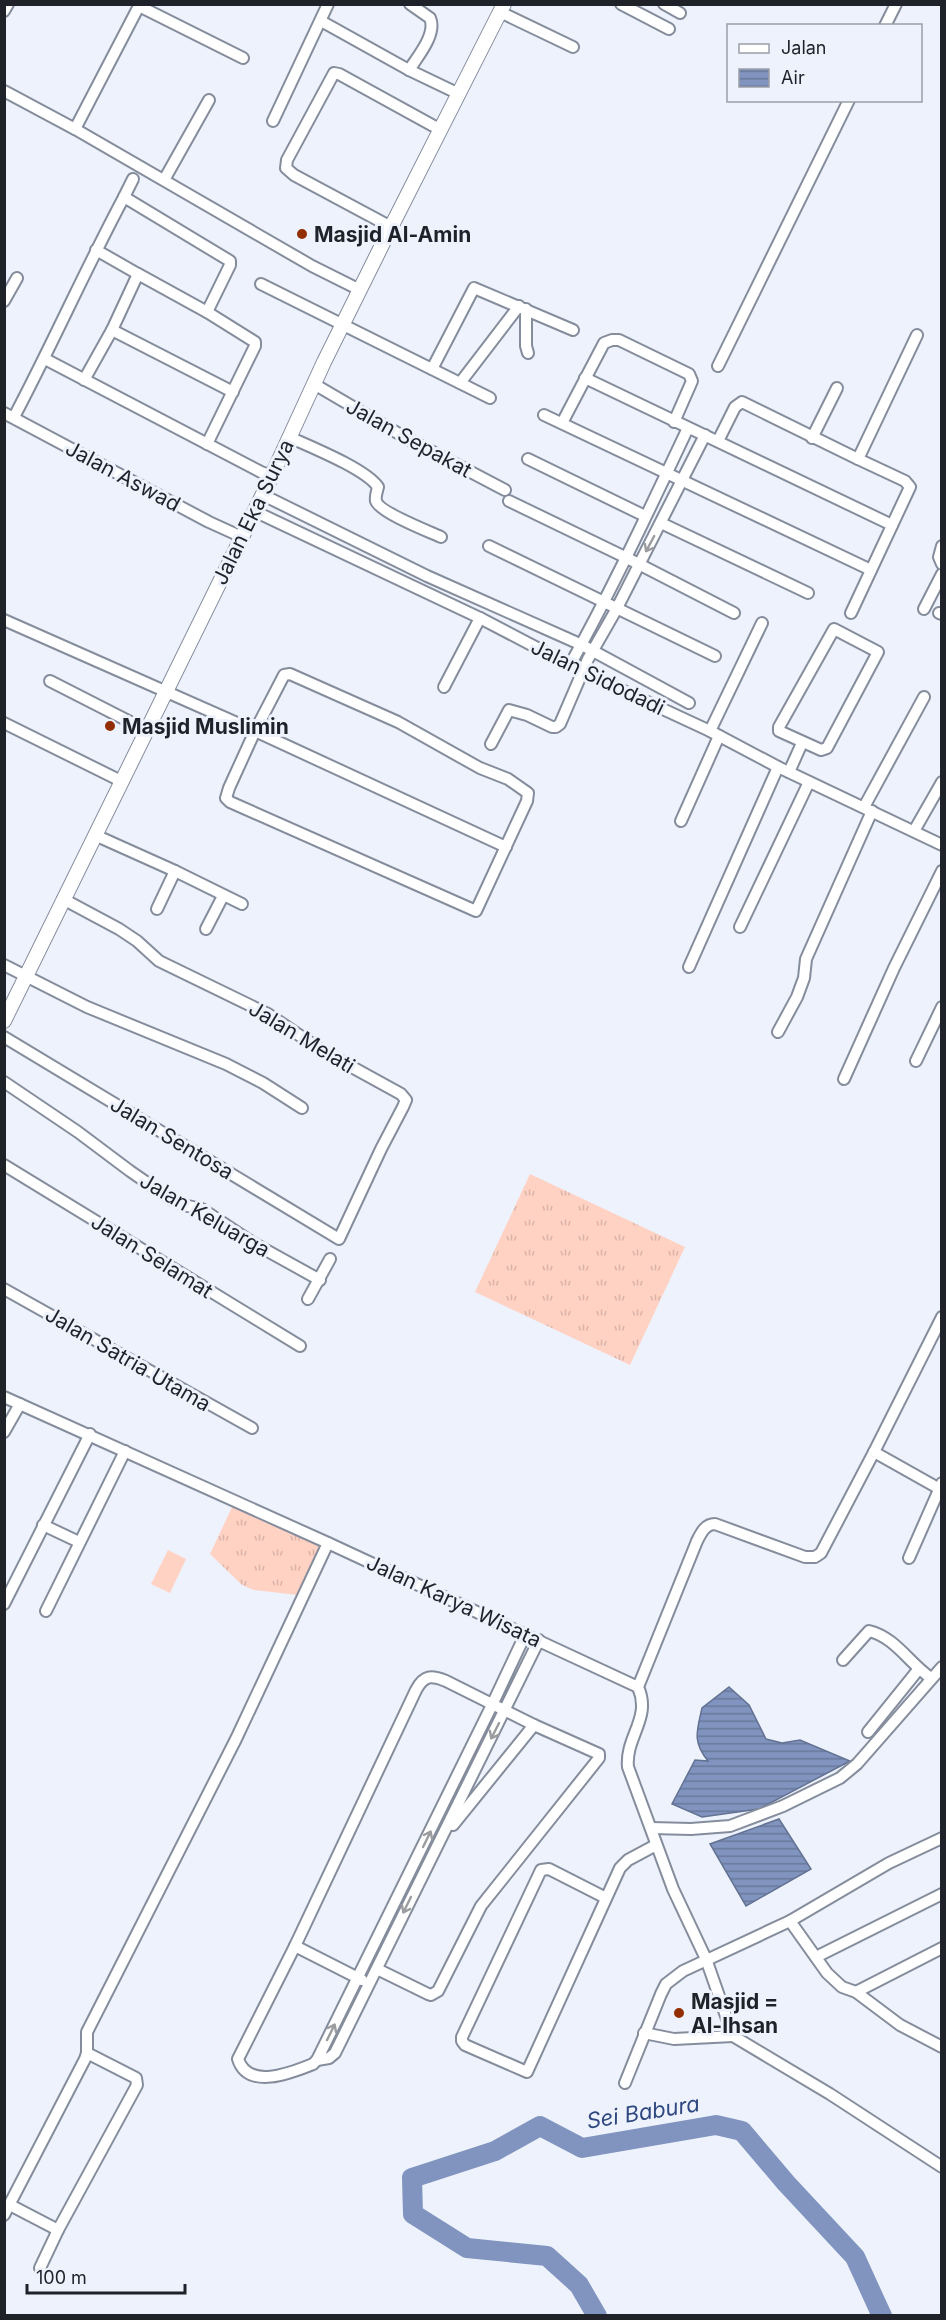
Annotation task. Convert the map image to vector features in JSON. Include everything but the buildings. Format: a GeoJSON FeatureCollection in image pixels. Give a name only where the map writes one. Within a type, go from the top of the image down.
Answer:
{"type":"FeatureCollection","features":[{"type":"Feature","properties":{"kind":"street"},"geometry":{"type":"LineString","coordinates":[[4,11],[8,4]]}},
{"type":"Feature","properties":{"kind":"street"},"geometry":{"type":"LineString","coordinates":[[273,121],[328,4]]}},
{"type":"Feature","properties":{"kind":"street"},"geometry":{"type":"LineString","coordinates":[[409,70],[429,36],[432,25],[430,18],[410,4]]}},
{"type":"Feature","properties":{"kind":"street"},"geometry":{"type":"LineString","coordinates":[[664,4],[680,13]]}},
{"type":"Feature","properties":{"kind":"street"},"geometry":{"type":"LineString","coordinates":[[886,24],[896,4]]}},
{"type":"Feature","properties":{"kind":"street"},"geometry":{"type":"LineString","coordinates":[[75,129],[139,5],[243,58]]}},
{"type":"Feature","properties":{"kind":"street"},"geometry":{"type":"LineString","coordinates":[[622,5],[669,29]]}},
{"type":"Feature","properties":{"kind":"street"},"geometry":{"type":"LineString","coordinates":[[502,8],[573,47]]}},
{"type":"Feature","properties":{"kind":"street","name":"Jalan Eka Surya"},"geometry":{"type":"LineString","coordinates":[[4,1020],[27,977],[63,899],[97,836],[121,781],[263,495],[343,324],[457,93],[502,8]]}},
{"type":"Feature","properties":{"kind":"street"},"geometry":{"type":"LineString","coordinates":[[321,21],[409,70],[457,93]]}},
{"type":"Feature","properties":{"kind":"street"},"geometry":{"type":"LineString","coordinates":[[391,227],[294,175],[286,168],[287,160],[334,73],[440,129]]}},
{"type":"Feature","properties":{"kind":"street"},"geometry":{"type":"LineString","coordinates":[[4,91],[75,129],[312,266],[360,290]]}},
{"type":"Feature","properties":{"kind":"street"},"geometry":{"type":"LineString","coordinates":[[164,180],[208,100]]}},
{"type":"Feature","properties":{"kind":"street"},"geometry":{"type":"LineString","coordinates":[[718,366],[848,102]]}},
{"type":"Feature","properties":{"kind":"street"},"geometry":{"type":"LineString","coordinates":[[9,415],[45,359],[96,250],[133,179]]}},
{"type":"Feature","properties":{"kind":"street"},"geometry":{"type":"LineString","coordinates":[[124,197],[230,261],[230,266],[207,312]]}},
{"type":"Feature","properties":{"kind":"street"},"geometry":{"type":"LineString","coordinates":[[96,250],[207,312],[251,338],[255,343],[207,444]]}},
{"type":"Feature","properties":{"kind":"street"},"geometry":{"type":"LineString","coordinates":[[84,380],[112,330],[138,274]]}},
{"type":"Feature","properties":{"kind":"street"},"geometry":{"type":"LineString","coordinates":[[4,301],[17,278]]}},
{"type":"Feature","properties":{"kind":"street"},"geometry":{"type":"LineString","coordinates":[[261,284],[490,398]]}},
{"type":"Feature","properties":{"kind":"street"},"geometry":{"type":"LineString","coordinates":[[432,369],[474,288],[573,330]]}},
{"type":"Feature","properties":{"kind":"street"},"geometry":{"type":"LineString","coordinates":[[523,308],[525,346],[528,353]]}},
{"type":"Feature","properties":{"kind":"street"},"geometry":{"type":"LineString","coordinates":[[460,383],[479,355],[523,308]]}},
{"type":"Feature","properties":{"kind":"street"},"geometry":{"type":"LineString","coordinates":[[112,330],[233,392]]}},
{"type":"Feature","properties":{"kind":"street"},"geometry":{"type":"LineString","coordinates":[[858,459],[917,335]]}},
{"type":"Feature","properties":{"kind":"street"},"geometry":{"type":"LineString","coordinates":[[562,423],[604,343],[612,340],[619,340],[689,374],[692,381],[674,422]]}},
{"type":"Feature","properties":{"kind":"street"},"geometry":{"type":"LineString","coordinates":[[45,359],[272,476]]}},
{"type":"Feature","properties":{"kind":"street"},"geometry":{"type":"LineString","coordinates":[[585,378],[892,525]]}},
{"type":"Feature","properties":{"kind":"street","name":"Jalan Sepakat"},"geometry":{"type":"LineString","coordinates":[[314,384],[507,496],[734,614]]}},
{"type":"Feature","properties":{"kind":"street"},"geometry":{"type":"LineString","coordinates":[[812,438],[837,388]]}},
{"type":"Feature","properties":{"kind":"street"},"geometry":{"type":"LineString","coordinates":[[718,441],[735,406],[742,402],[909,485],[908,493],[851,613]]}},
{"type":"Feature","properties":{"kind":"street","name":"Jalan Aswad"},"geometry":{"type":"LineString","coordinates":[[9,415],[209,522],[242,537]]}},
{"type":"Feature","properties":{"kind":"street"},"geometry":{"type":"LineString","coordinates":[[544,415],[871,570]]}},
{"type":"Feature","properties":{"kind":"street"},"geometry":{"type":"LineString","coordinates":[[570,665],[627,558],[688,428]]}},
{"type":"Feature","properties":{"kind":"street"},"geometry":{"type":"LineString","coordinates":[[491,744],[509,710],[512,709],[556,727],[560,724],[592,652],[616,610],[705,435]]}},
{"type":"Feature","properties":{"kind":"street"},"geometry":{"type":"LineString","coordinates":[[289,437],[345,463],[375,481],[378,487],[375,499],[377,504],[441,537]]}},
{"type":"Feature","properties":{"kind":"street"},"geometry":{"type":"LineString","coordinates":[[528,459],[645,516]]}},
{"type":"Feature","properties":{"kind":"street"},"geometry":{"type":"LineString","coordinates":[[263,495],[427,576],[582,645],[689,703]]}},
{"type":"Feature","properties":{"kind":"street","name":"Jalan Sidodadi"},"geometry":{"type":"LineString","coordinates":[[254,511],[480,618],[583,672],[942,845]]}},
{"type":"Feature","properties":{"kind":"street"},"geometry":{"type":"LineString","coordinates":[[661,523],[808,593]]}},
{"type":"Feature","properties":{"kind":"street"},"geometry":{"type":"LineString","coordinates":[[489,546],[616,610],[715,656]]}},
{"type":"Feature","properties":{"kind":"street"},"geometry":{"type":"LineString","coordinates":[[942,546],[939,557],[942,564]]}},
{"type":"Feature","properties":{"kind":"street"},"geometry":{"type":"LineString","coordinates":[[924,609],[942,574]]}},
{"type":"Feature","properties":{"kind":"street"},"geometry":{"type":"LineString","coordinates":[[444,687],[480,618]]}},
{"type":"Feature","properties":{"kind":"street"},"geometry":{"type":"LineString","coordinates":[[4,620],[255,731],[506,847]]}},
{"type":"Feature","properties":{"kind":"street"},"geometry":{"type":"LineString","coordinates":[[681,821],[762,623]]}},
{"type":"Feature","properties":{"kind":"street"},"geometry":{"type":"LineString","coordinates":[[834,629],[878,652],[827,748],[821,750],[802,743],[779,731],[779,728],[834,629]]}},
{"type":"Feature","properties":{"kind":"street"},"geometry":{"type":"LineString","coordinates":[[290,674],[398,722],[480,768],[508,779],[528,793],[527,801],[476,911],[230,802],[226,795],[255,731],[284,675],[290,674]]}},
{"type":"Feature","properties":{"kind":"street"},"geometry":{"type":"LineString","coordinates":[[50,681],[146,730]]}},
{"type":"Feature","properties":{"kind":"street"},"geometry":{"type":"LineString","coordinates":[[778,1032],[804,978],[806,959],[868,809],[924,697]]}},
{"type":"Feature","properties":{"kind":"street"},"geometry":{"type":"LineString","coordinates":[[4,723],[121,781]]}},
{"type":"Feature","properties":{"kind":"street"},"geometry":{"type":"LineString","coordinates":[[789,772],[802,743]]}},
{"type":"Feature","properties":{"kind":"street"},"geometry":{"type":"LineString","coordinates":[[689,967],[778,767]]}},
{"type":"Feature","properties":{"kind":"street"},"geometry":{"type":"LineString","coordinates":[[741,927],[809,782]]}},
{"type":"Feature","properties":{"kind":"street"},"geometry":{"type":"LineString","coordinates":[[914,831],[942,782]]}},
{"type":"Feature","properties":{"kind":"street"},"geometry":{"type":"LineString","coordinates":[[97,836],[242,904]]}},
{"type":"Feature","properties":{"kind":"street"},"geometry":{"type":"LineString","coordinates":[[157,909],[175,871]]}},
{"type":"Feature","properties":{"kind":"street"},"geometry":{"type":"LineString","coordinates":[[844,1079],[942,871]]}},
{"type":"Feature","properties":{"kind":"street"},"geometry":{"type":"LineString","coordinates":[[206,929],[223,896]]}},
{"type":"Feature","properties":{"kind":"street","name":"Jalan Melati"},"geometry":{"type":"LineString","coordinates":[[63,899],[119,929],[137,941],[159,961],[268,1014],[321,1050],[405,1098],[403,1107],[339,1239]]}},
{"type":"Feature","properties":{"kind":"street"},"geometry":{"type":"LineString","coordinates":[[4,965],[87,1007],[226,1064],[263,1083],[302,1108]]}},
{"type":"Feature","properties":{"kind":"street"},"geometry":{"type":"LineString","coordinates":[[916,1061],[942,1007]]}},
{"type":"Feature","properties":{"kind":"street","name":"Jalan Sentosa"},"geometry":{"type":"LineString","coordinates":[[4,1037],[339,1239]]}},
{"type":"Feature","properties":{"kind":"street","name":"Jalan Keluarga"},"geometry":{"type":"LineString","coordinates":[[4,1082],[172,1200],[202,1209],[320,1281]]}},
{"type":"Feature","properties":{"kind":"street","name":"Jalan Selamat"},"geometry":{"type":"LineString","coordinates":[[4,1165],[300,1347]]}},
{"type":"Feature","properties":{"kind":"street"},"geometry":{"type":"LineString","coordinates":[[308,1299],[320,1281],[330,1259]]}},
{"type":"Feature","properties":{"kind":"street","name":"Jalan Satria Utama"},"geometry":{"type":"LineString","coordinates":[[4,1289],[252,1428]]}},
{"type":"Feature","properties":{"kind":"street"},"geometry":{"type":"LineString","coordinates":[[734,2036],[706,1959],[673,1889],[631,1775],[627,1755],[643,1709],[643,1698],[638,1687],[704,1528],[714,1524],[805,1557],[815,1557],[821,1553],[942,1317]]}},
{"type":"Feature","properties":{"kind":"street","name":"Jalan Karya Wisata"},"geometry":{"type":"LineString","coordinates":[[4,1397],[90,1434],[638,1687]]}},
{"type":"Feature","properties":{"kind":"street"},"geometry":{"type":"LineString","coordinates":[[4,1432],[20,1404]]}},
{"type":"Feature","properties":{"kind":"street"},"geometry":{"type":"LineString","coordinates":[[4,1605],[90,1434]]}},
{"type":"Feature","properties":{"kind":"street"},"geometry":{"type":"LineString","coordinates":[[46,1611],[125,1451]]}},
{"type":"Feature","properties":{"kind":"street"},"geometry":{"type":"LineString","coordinates":[[874,1452],[940,1486],[909,1558]]}},
{"type":"Feature","properties":{"kind":"street"},"geometry":{"type":"LineString","coordinates":[[43,1525],[79,1542]]}},
{"type":"Feature","properties":{"kind":"street"},"geometry":{"type":"LineString","coordinates":[[4,2216],[87,2053],[87,2032],[236,1739],[328,1543]]}},
{"type":"Feature","properties":{"kind":"street"},"geometry":{"type":"LineString","coordinates":[[843,1660],[868,1630],[885,1636],[918,1670],[932,1678]]}},
{"type":"Feature","properties":{"kind":"street"},"geometry":{"type":"LineString","coordinates":[[377,1969],[428,1994],[431,1995],[438,1991],[481,1906],[600,1758],[600,1755],[492,1705],[439,1678],[422,1680],[238,2061],[252,2074],[274,2078],[314,2064],[317,2060],[492,1705],[525,1635]]}},
{"type":"Feature","properties":{"kind":"street"},"geometry":{"type":"LineString","coordinates":[[317,2060],[328,2058],[335,2053],[539,1640]]}},
{"type":"Feature","properties":{"kind":"street"},"geometry":{"type":"LineString","coordinates":[[651,1828],[691,1829],[730,1826],[783,1806],[840,1778],[857,1764],[942,1667]]}},
{"type":"Feature","properties":{"kind":"street"},"geometry":{"type":"LineString","coordinates":[[867,1732],[918,1670]]}},
{"type":"Feature","properties":{"kind":"street"},"geometry":{"type":"LineString","coordinates":[[440,1840],[534,1725]]}},
{"type":"Feature","properties":{"kind":"street"},"geometry":{"type":"LineString","coordinates":[[625,2083],[644,2033],[666,1984],[672,1977],[790,1921],[889,1863],[942,1838]]}},
{"type":"Feature","properties":{"kind":"street"},"geometry":{"type":"LineString","coordinates":[[606,1898],[549,1869],[541,1870],[462,2037],[465,2045],[527,2072],[620,1868],[628,1860],[656,1845]]}},
{"type":"Feature","properties":{"kind":"street"},"geometry":{"type":"LineString","coordinates":[[816,1957],[942,1894]]}},
{"type":"Feature","properties":{"kind":"street"},"geometry":{"type":"LineString","coordinates":[[790,1921],[827,1973],[842,1987],[856,1992],[900,2025],[942,2047]]}},
{"type":"Feature","properties":{"kind":"street"},"geometry":{"type":"LineString","coordinates":[[295,1946],[369,1983]]}},
{"type":"Feature","properties":{"kind":"street"},"geometry":{"type":"LineString","coordinates":[[856,1992],[942,1948]]}},
{"type":"Feature","properties":{"kind":"street"},"geometry":{"type":"LineString","coordinates":[[644,2033],[674,2039],[734,2036],[830,2094],[942,2167]]}},
{"type":"Feature","properties":{"kind":"street"},"geometry":{"type":"LineString","coordinates":[[40,2268],[58,2230],[137,2085],[136,2078],[87,2053]]}},
{"type":"Feature","properties":{"kind":"street"},"geometry":{"type":"LineString","coordinates":[[10,2205],[58,2230]]}},
{"type":"Feature","properties":{"kind":"green space"},"geometry":{"type":"Polygon","coordinates":[[[530,1174],[685,1247],[630,1365],[475,1292],[530,1174]]]}},
{"type":"Feature","properties":{"kind":"green space"},"geometry":{"type":"Polygon","coordinates":[[[233,1505],[321,1546],[298,1595],[254,1590],[242,1585],[210,1554],[233,1505]]]}},
{"type":"Feature","properties":{"kind":"green space"},"geometry":{"type":"Polygon","coordinates":[[[168,1550],[186,1559],[170,1593],[151,1584],[168,1550]]]}},
{"type":"Feature","properties":{"kind":"water"},"geometry":{"type":"Polygon","coordinates":[[[729,1687],[749,1705],[766,1739],[782,1743],[800,1740],[850,1761],[759,1809],[702,1817],[672,1804],[695,1760],[708,1761],[700,1748],[697,1736],[702,1708],[729,1687]]]}},
{"type":"Feature","properties":{"kind":"water"},"geometry":{"type":"Polygon","coordinates":[[[779,1819],[811,1869],[746,1906],[710,1844],[779,1819]]]}},
{"type":"Feature","properties":{"kind":"waterway","name":"Sei Babura"},"geometry":{"type":"LineString","coordinates":[[597,2316],[579,2285],[547,2256],[467,2248],[413,2214],[412,2178],[495,2151],[540,2126],[582,2148],[716,2125],[742,2131],[786,2183],[855,2257],[882,2316]]}},
{"type":"Feature","properties":{"kind":"place","name":"Masjid Al-Amin"},"geometry":{"type":"Point","coordinates":[302,234]}},
{"type":"Feature","properties":{"kind":"place","name":"Masjid Muslimin"},"geometry":{"type":"Point","coordinates":[110,726]}},
{"type":"Feature","properties":{"kind":"place","name":"Masjid = Al-Ihsan"},"geometry":{"type":"Point","coordinates":[679,2013]}}]}
